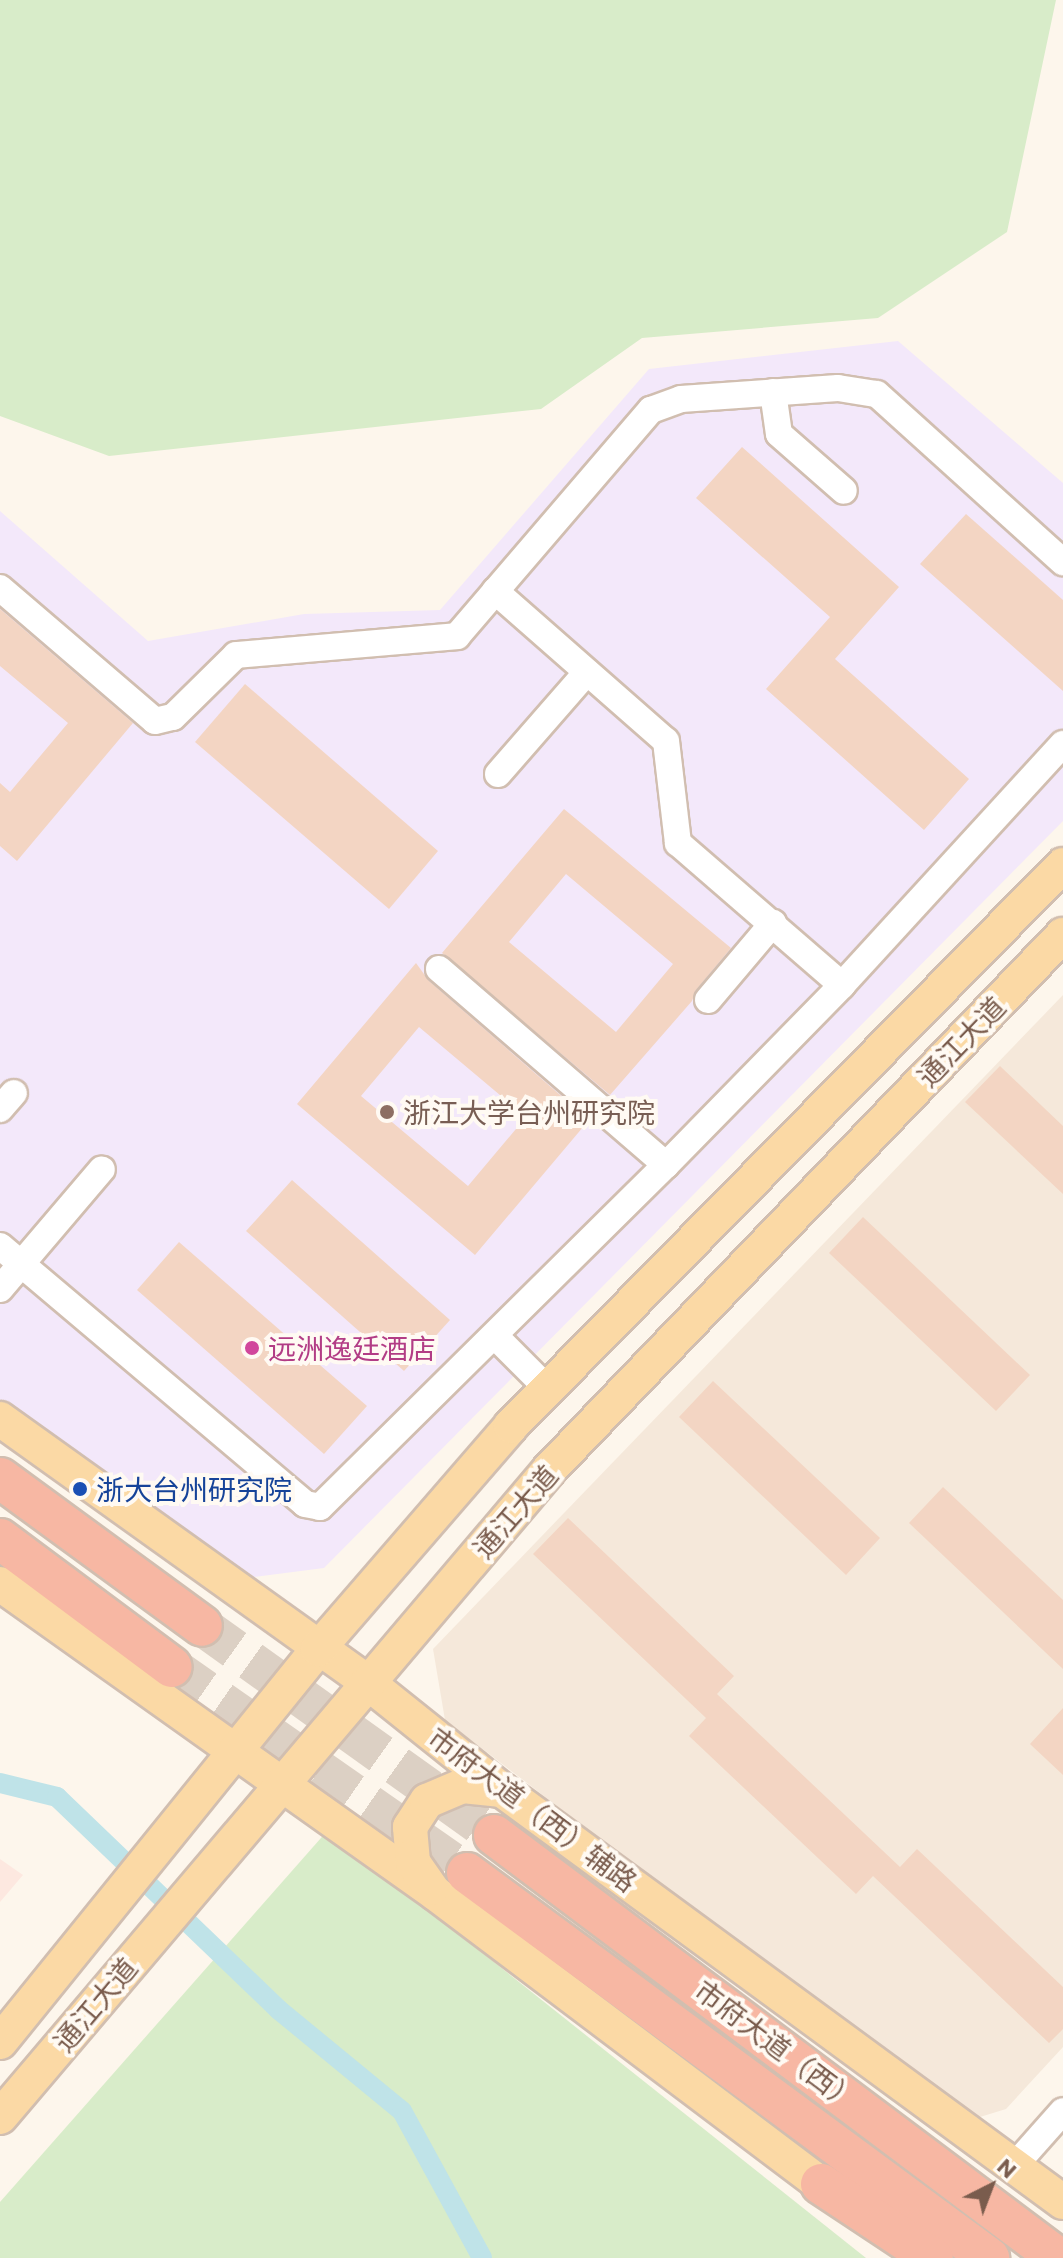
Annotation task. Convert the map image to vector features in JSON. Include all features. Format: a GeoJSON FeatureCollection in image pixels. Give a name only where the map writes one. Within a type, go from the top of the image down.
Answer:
{"type":"FeatureCollection","features":[{"type":"Feature","properties":{"kind":"highway"},"geometry":{"type":"LineString","coordinates":[[0,1478],[202,1626]]}},
{"type":"Feature","properties":{"kind":"highway"},"geometry":{"type":"LineString","coordinates":[[0,1539],[172,1667]]}},
{"type":"Feature","properties":{"kind":"highway","name":"市府大道（西）"},"geometry":{"type":"LineString","coordinates":[[494,1835],[1058,2258]]}},
{"type":"Feature","properties":{"kind":"highway","name":"市府大道（西）"},"geometry":{"type":"LineString","coordinates":[[451,1883],[989,2258]]}},
{"type":"Feature","properties":{"kind":"highway"},"geometry":{"type":"LineString","coordinates":[[821,2184],[933,2258]]}},
{"type":"Feature","properties":{"kind":"main road","name":"通江大道"},"geometry":{"type":"LineString","coordinates":[[0,2042],[100,1914],[318,1649],[548,1389],[1063,865]]}},
{"type":"Feature","properties":{"kind":"main road","name":"通江大道"},"geometry":{"type":"LineString","coordinates":[[0,2117],[549,1470],[1063,935]]}},
{"type":"Feature","properties":{"kind":"main road","name":"市府大道（西）辅路"},"geometry":{"type":"LineString","coordinates":[[0,1419],[367,1682],[502,1790],[1017,2163],[1063,2202]]}},
{"type":"Feature","properties":{"kind":"main road"},"geometry":{"type":"LineString","coordinates":[[0,1584],[280,1786],[451,1883],[821,2184],[917,2258]]}},
{"type":"Feature","properties":{"kind":"main road"},"geometry":{"type":"LineString","coordinates":[[451,1883],[413,1862],[410,1827],[427,1801],[440,1794],[463,1786],[502,1790]]}},
{"type":"Feature","properties":{"kind":"main road"},"geometry":{"type":"LineString","coordinates":[[128,1881],[160,1871],[176,1894],[158,1930]]}},
{"type":"Feature","properties":{"kind":"street"},"geometry":{"type":"LineString","coordinates":[[0,588],[155,721],[173,717],[236,655],[457,636],[651,410],[681,399],[838,388],[877,394],[1063,562]]}},
{"type":"Feature","properties":{"kind":"street"},"geometry":{"type":"LineString","coordinates":[[773,392],[779,434],[844,491]]}},
{"type":"Feature","properties":{"kind":"street"},"geometry":{"type":"LineString","coordinates":[[495,591],[666,741],[678,843],[842,985]]}},
{"type":"Feature","properties":{"kind":"street"},"geometry":{"type":"LineString","coordinates":[[498,774],[587,672]]}},
{"type":"Feature","properties":{"kind":"street"},"geometry":{"type":"LineString","coordinates":[[0,1246],[305,1504],[320,1507],[496,1337],[842,985],[1063,744]]}},
{"type":"Feature","properties":{"kind":"street"},"geometry":{"type":"LineString","coordinates":[[708,1000],[773,923]]}},
{"type":"Feature","properties":{"kind":"street"},"geometry":{"type":"LineString","coordinates":[[439,969],[666,1165]]}},
{"type":"Feature","properties":{"kind":"street"},"geometry":{"type":"LineString","coordinates":[[0,1289],[102,1169]]}},
{"type":"Feature","properties":{"kind":"street"},"geometry":{"type":"LineString","coordinates":[[496,1337],[548,1389]]}},
{"type":"Feature","properties":{"kind":"street"},"geometry":{"type":"LineString","coordinates":[[1017,2163],[1063,2111]]}},
{"type":"Feature","properties":{"kind":"shaded area","name":"浙江大学台州研究院"},"geometry":{"type":"Polygon","coordinates":[[[898,341],[1063,483],[1063,821],[324,1568],[238,1579],[0,1404],[0,511],[148,641],[304,614],[440,610],[649,369],[898,341]]]}},
{"type":"Feature","properties":{"kind":"shaded area"},"geometry":{"type":"Polygon","coordinates":[[[1063,995],[1063,2047],[1006,2109],[967,2121],[445,1720],[433,1649],[1063,995]]]}},
{"type":"Feature","properties":{"kind":"shaded area"},"geometry":{"type":"Polygon","coordinates":[[[0,1859],[23,1875],[0,1902],[0,1859]]]}},
{"type":"Feature","properties":{"kind":"green space"},"geometry":{"type":"Polygon","coordinates":[[[0,0],[1056,0],[1007,232],[878,318],[642,338],[541,409],[109,456],[0,416],[0,0]]]}},
{"type":"Feature","properties":{"kind":"green space"},"geometry":{"type":"Polygon","coordinates":[[[328,1830],[866,2258],[0,2258],[0,2202],[328,1830]]]}},
{"type":"Feature","properties":{"kind":"building"},"geometry":{"type":"Polygon","coordinates":[[[742,447],[899,587],[835,659],[969,779],[924,830],[766,689],[830,617],[696,498],[742,447]]]}},
{"type":"Feature","properties":{"kind":"building"},"geometry":{"type":"Polygon","coordinates":[[[966,514],[1063,600],[1063,691],[920,564],[966,514]]]}},
{"type":"Feature","properties":{"kind":"building"},"geometry":{"type":"Polygon","coordinates":[[[0,609],[133,723],[17,861],[0,846],[0,783],[10,792],[68,723],[0,666],[0,609]]]}},
{"type":"Feature","properties":{"kind":"building"},"geometry":{"type":"Polygon","coordinates":[[[245,684],[438,851],[389,909],[195,742],[245,684]]]}},
{"type":"Feature","properties":{"kind":"building"},"geometry":{"type":"Polygon","coordinates":[[[564,809],[731,948],[696,990],[692,1001],[610,1095],[442,953],[564,809]],[[566,874],[509,942],[616,1032],[673,964],[566,874]]]}},
{"type":"Feature","properties":{"kind":"building"},"geometry":{"type":"Polygon","coordinates":[[[416,963],[429,981],[589,1120],[475,1255],[297,1104],[416,963]],[[419,1027],[361,1096],[468,1186],[526,1117],[419,1027]]]}},
{"type":"Feature","properties":{"kind":"building"},"geometry":{"type":"Polygon","coordinates":[[[1000,1066],[1063,1126],[1063,1194],[965,1102],[1000,1066]]]}},
{"type":"Feature","properties":{"kind":"building"},"geometry":{"type":"Polygon","coordinates":[[[292,1180],[450,1320],[404,1371],[246,1231],[292,1180]]]}},
{"type":"Feature","properties":{"kind":"building"},"geometry":{"type":"Polygon","coordinates":[[[863,1217],[1030,1375],[996,1411],[829,1253],[863,1217]]]}},
{"type":"Feature","properties":{"kind":"building","name":"远洲逸廷酒店"},"geometry":{"type":"Polygon","coordinates":[[[179,1242],[367,1406],[324,1454],[137,1290],[179,1242]]]}},
{"type":"Feature","properties":{"kind":"building"},"geometry":{"type":"Polygon","coordinates":[[[713,1381],[880,1538],[846,1575],[679,1417],[713,1381]]]}},
{"type":"Feature","properties":{"kind":"building"},"geometry":{"type":"Polygon","coordinates":[[[943,1487],[1063,1600],[1063,1669],[909,1523],[943,1487]]]}},
{"type":"Feature","properties":{"kind":"building"},"geometry":{"type":"Polygon","coordinates":[[[568,1518],[734,1676],[717,1694],[900,1867],[917,1849],[1063,1987],[1063,2029],[1049,2043],[873,1876],[856,1894],[689,1736],[706,1718],[533,1554],[568,1518]]]}},
{"type":"Feature","properties":{"kind":"building"},"geometry":{"type":"Polygon","coordinates":[[[1063,1708],[1063,1775],[1030,1744],[1063,1708]]]}},
{"type":"Feature","properties":{"kind":"waterway"},"geometry":{"type":"LineString","coordinates":[[0,1783],[57,1797],[279,2010],[402,2111],[482,2258]]}},
{"type":"Feature","properties":{"kind":"tunnel"},"geometry":{"type":"LineString","coordinates":[[202,1626],[494,1835]]}},
{"type":"Feature","properties":{"kind":"tunnel"},"geometry":{"type":"LineString","coordinates":[[172,1667],[467,1873]]}},
{"type":"Feature","properties":{"kind":"place","name":"浙江大学台州研究院"},"geometry":{"type":"Point","coordinates":[387,1112]}},
{"type":"Feature","properties":{"kind":"place","name":"远洲逸廷酒店"},"geometry":{"type":"Point","coordinates":[252,1348]}},
{"type":"Feature","properties":{"kind":"place","name":"浙大台州研究院"},"geometry":{"type":"Point","coordinates":[80,1489]}}]}
